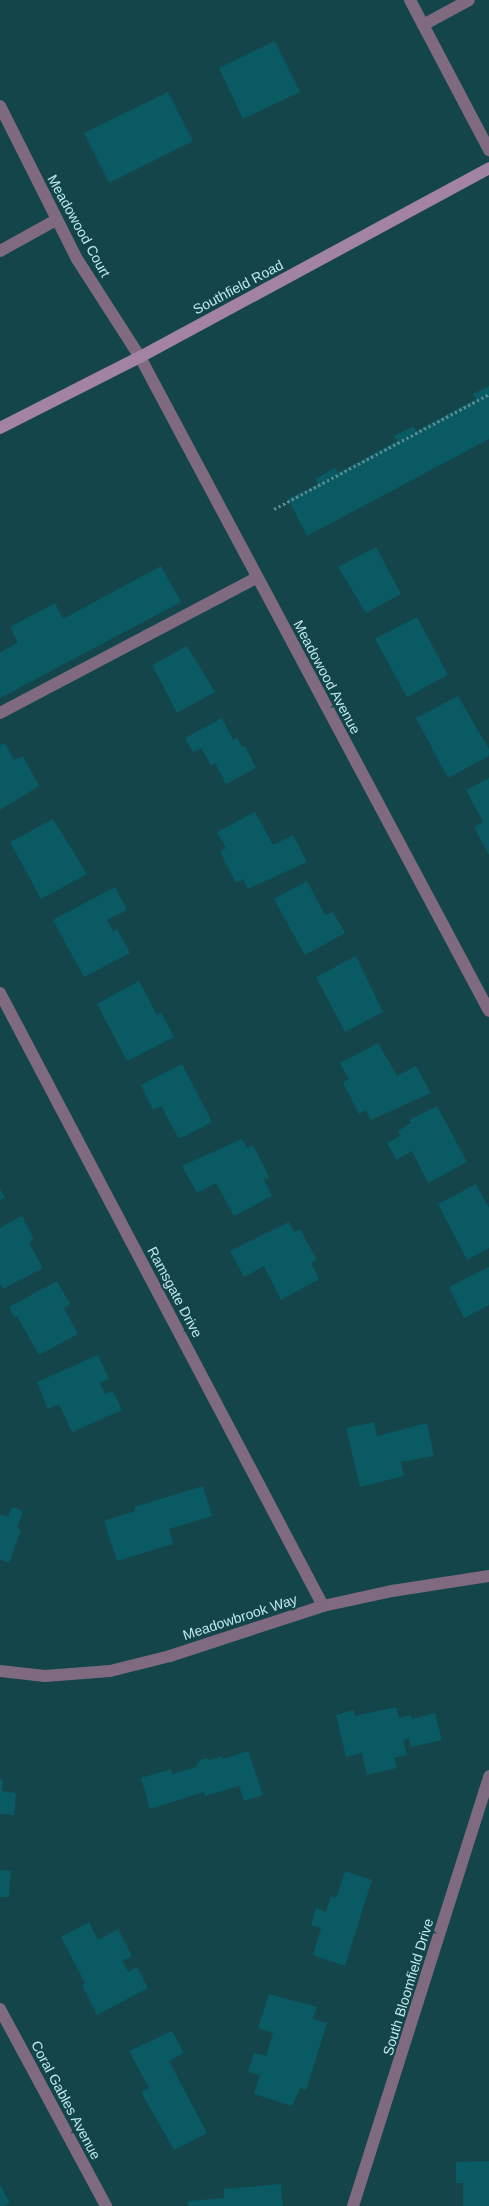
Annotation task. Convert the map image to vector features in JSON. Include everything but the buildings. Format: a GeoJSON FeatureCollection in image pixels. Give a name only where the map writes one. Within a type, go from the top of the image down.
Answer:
{"type":"FeatureCollection","features":[{"type":"Feature","properties":{"kind":"main road","name":"Southfield Road"},"geometry":{"type":"LineString","coordinates":[[0,428],[140,357],[489,168]]}},
{"type":"Feature","properties":{"kind":"street"},"geometry":{"type":"LineString","coordinates":[[410,0],[489,150]]}},
{"type":"Feature","properties":{"kind":"street"},"geometry":{"type":"LineString","coordinates":[[423,25],[469,0]]}},
{"type":"Feature","properties":{"kind":"street","name":"Meadowood Court"},"geometry":{"type":"LineString","coordinates":[[0,106],[56,220],[140,357]]}},
{"type":"Feature","properties":{"kind":"street"},"geometry":{"type":"LineString","coordinates":[[0,251],[56,220]]}},
{"type":"Feature","properties":{"kind":"street","name":"Meadowood Avenue"},"geometry":{"type":"LineString","coordinates":[[140,357],[256,578],[489,1011]]}},
{"type":"Feature","properties":{"kind":"street"},"geometry":{"type":"LineString","coordinates":[[0,713],[256,578]]}},
{"type":"Feature","properties":{"kind":"street","name":"Ramsgate Drive"},"geometry":{"type":"LineString","coordinates":[[0,993],[323,1606]]}},
{"type":"Feature","properties":{"kind":"street","name":"Meadowbrook Way"},"geometry":{"type":"LineString","coordinates":[[0,1671],[45,1676],[110,1671],[170,1656],[323,1606],[392,1591],[489,1576]]}},
{"type":"Feature","properties":{"kind":"street","name":"South Bloomfield Drive"},"geometry":{"type":"LineString","coordinates":[[353,2206],[489,1776]]}},
{"type":"Feature","properties":{"kind":"street","name":"Coral Gables Avenue"},"geometry":{"type":"LineString","coordinates":[[0,2009],[106,2206]]}},
{"type":"Feature","properties":{"kind":"path"},"geometry":{"type":"LineString","coordinates":[[274,509],[489,394]]}}]}
